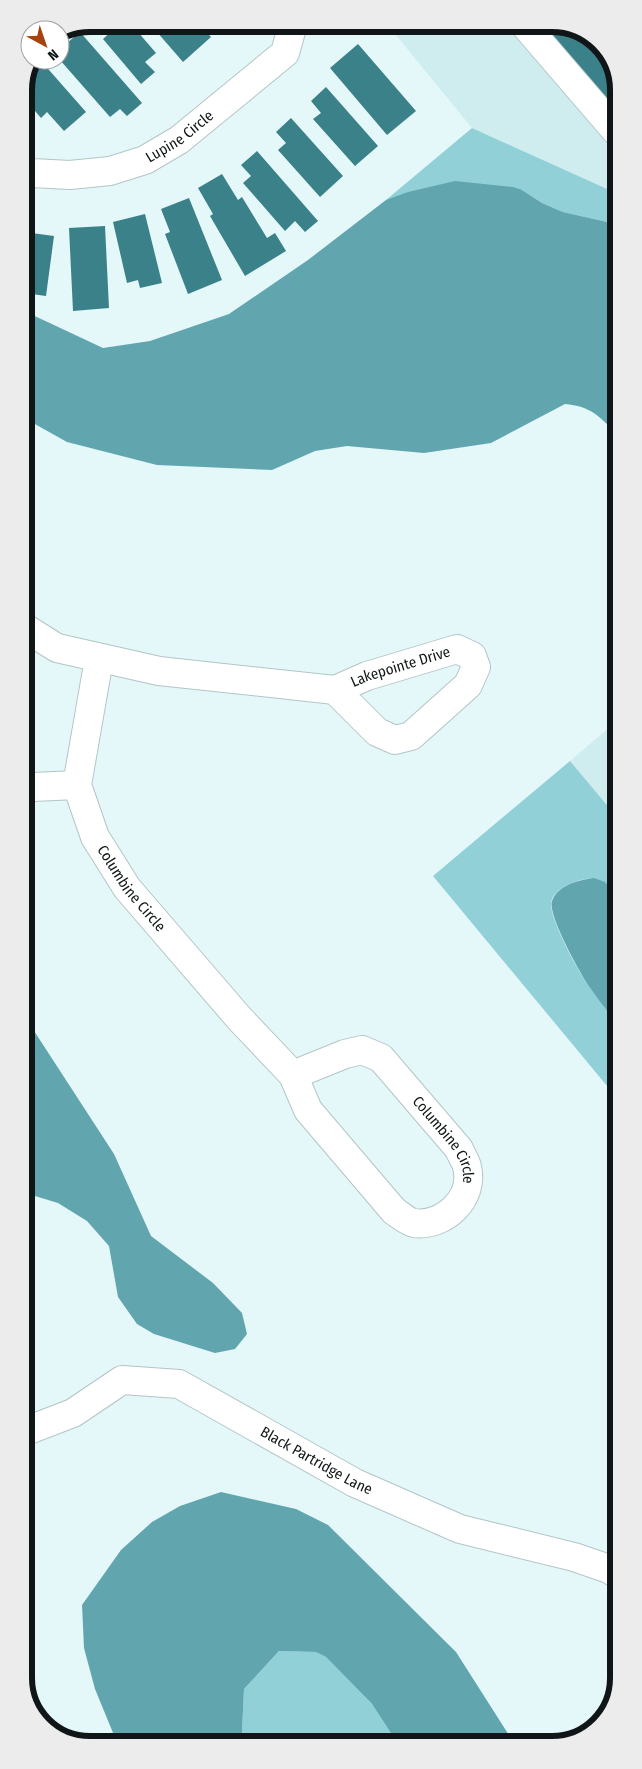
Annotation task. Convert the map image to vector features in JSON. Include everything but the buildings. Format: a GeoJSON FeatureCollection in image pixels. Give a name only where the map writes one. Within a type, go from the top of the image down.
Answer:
{"type":"FeatureCollection","features":[{"type":"Feature","properties":{"kind":"street","name":"Lupine Circle"},"geometry":{"type":"LineString","coordinates":[[33,173],[70,175],[110,171],[145,160],[179,140],[285,53],[291,32]]}},
{"type":"Feature","properties":{"kind":"street"},"geometry":{"type":"LineString","coordinates":[[532,33],[610,124]]}},
{"type":"Feature","properties":{"kind":"street","name":"Lakepointe Drive"},"geometry":{"type":"LineString","coordinates":[[33,633],[57,648],[98,659],[159,671],[335,690],[367,676],[457,649],[472,656],[476,667],[468,685],[411,736],[395,740],[377,732],[335,690]]}},
{"type":"Feature","properties":{"kind":"street","name":"Columbine Circle"},"geometry":{"type":"LineString","coordinates":[[98,659],[77,785],[95,838],[127,888],[239,1018],[293,1075],[308,1110],[394,1211],[413,1223],[434,1222],[450,1213],[463,1198],[468,1184],[467,1167],[458,1150],[381,1058],[362,1050],[344,1054],[293,1075]]}},
{"type":"Feature","properties":{"kind":"street"},"geometry":{"type":"LineString","coordinates":[[33,787],[77,785]]}},
{"type":"Feature","properties":{"kind":"street","name":"Black Partridge Lane"},"geometry":{"type":"LineString","coordinates":[[32,1430],[73,1413],[122,1380],[179,1384],[355,1483],[460,1529],[574,1557],[610,1570]]}},
{"type":"Feature","properties":{"kind":"shaded area"},"geometry":{"type":"Polygon","coordinates":[[[394,33],[556,33],[577,38],[595,52],[608,75],[610,90],[610,190],[472,128],[394,33]]]}},
{"type":"Feature","properties":{"kind":"shaded area"},"geometry":{"type":"Polygon","coordinates":[[[472,128],[610,190],[610,223],[563,212],[542,203],[522,190],[386,200],[472,128]]]}},
{"type":"Feature","properties":{"kind":"shaded area"},"geometry":{"type":"Polygon","coordinates":[[[455,181],[513,187],[563,212],[610,223],[610,427],[594,413],[581,407],[565,404],[491,443],[424,453],[347,446],[315,451],[272,470],[157,465],[67,442],[33,423],[33,315],[103,348],[150,341],[229,314],[308,260],[386,200],[408,192],[455,181]]]}},
{"type":"Feature","properties":{"kind":"shaded area"},"geometry":{"type":"Polygon","coordinates":[[[610,727],[610,809],[570,761],[610,727]]]}},
{"type":"Feature","properties":{"kind":"shaded area"},"geometry":{"type":"Polygon","coordinates":[[[570,761],[610,809],[610,888],[596,879],[575,882],[559,891],[552,900],[551,905],[560,934],[578,968],[591,989],[610,1012],[610,1090],[433,876],[570,761]]]}},
{"type":"Feature","properties":{"kind":"shaded area"},"geometry":{"type":"Polygon","coordinates":[[[594,878],[605,882],[610,888],[610,1014],[578,969],[554,918],[552,901],[555,896],[569,884],[594,878]]]}},
{"type":"Feature","properties":{"kind":"shaded area"},"geometry":{"type":"Polygon","coordinates":[[[32,1028],[114,1154],[151,1236],[213,1283],[242,1313],[247,1334],[235,1349],[215,1353],[154,1334],[137,1324],[118,1297],[109,1246],[87,1221],[58,1203],[32,1195],[32,1028]]]}},
{"type":"Feature","properties":{"kind":"shaded area"},"geometry":{"type":"Polygon","coordinates":[[[221,1492],[296,1509],[328,1525],[456,1652],[510,1736],[393,1736],[372,1704],[326,1657],[316,1652],[279,1651],[244,1689],[242,1732],[244,1736],[114,1736],[95,1689],[84,1648],[82,1605],[121,1550],[152,1522],[180,1506],[221,1492]]]}},
{"type":"Feature","properties":{"kind":"shaded area"},"geometry":{"type":"Polygon","coordinates":[[[279,1651],[316,1652],[326,1657],[372,1704],[393,1736],[244,1736],[242,1732],[244,1689],[279,1651]]]}}]}
